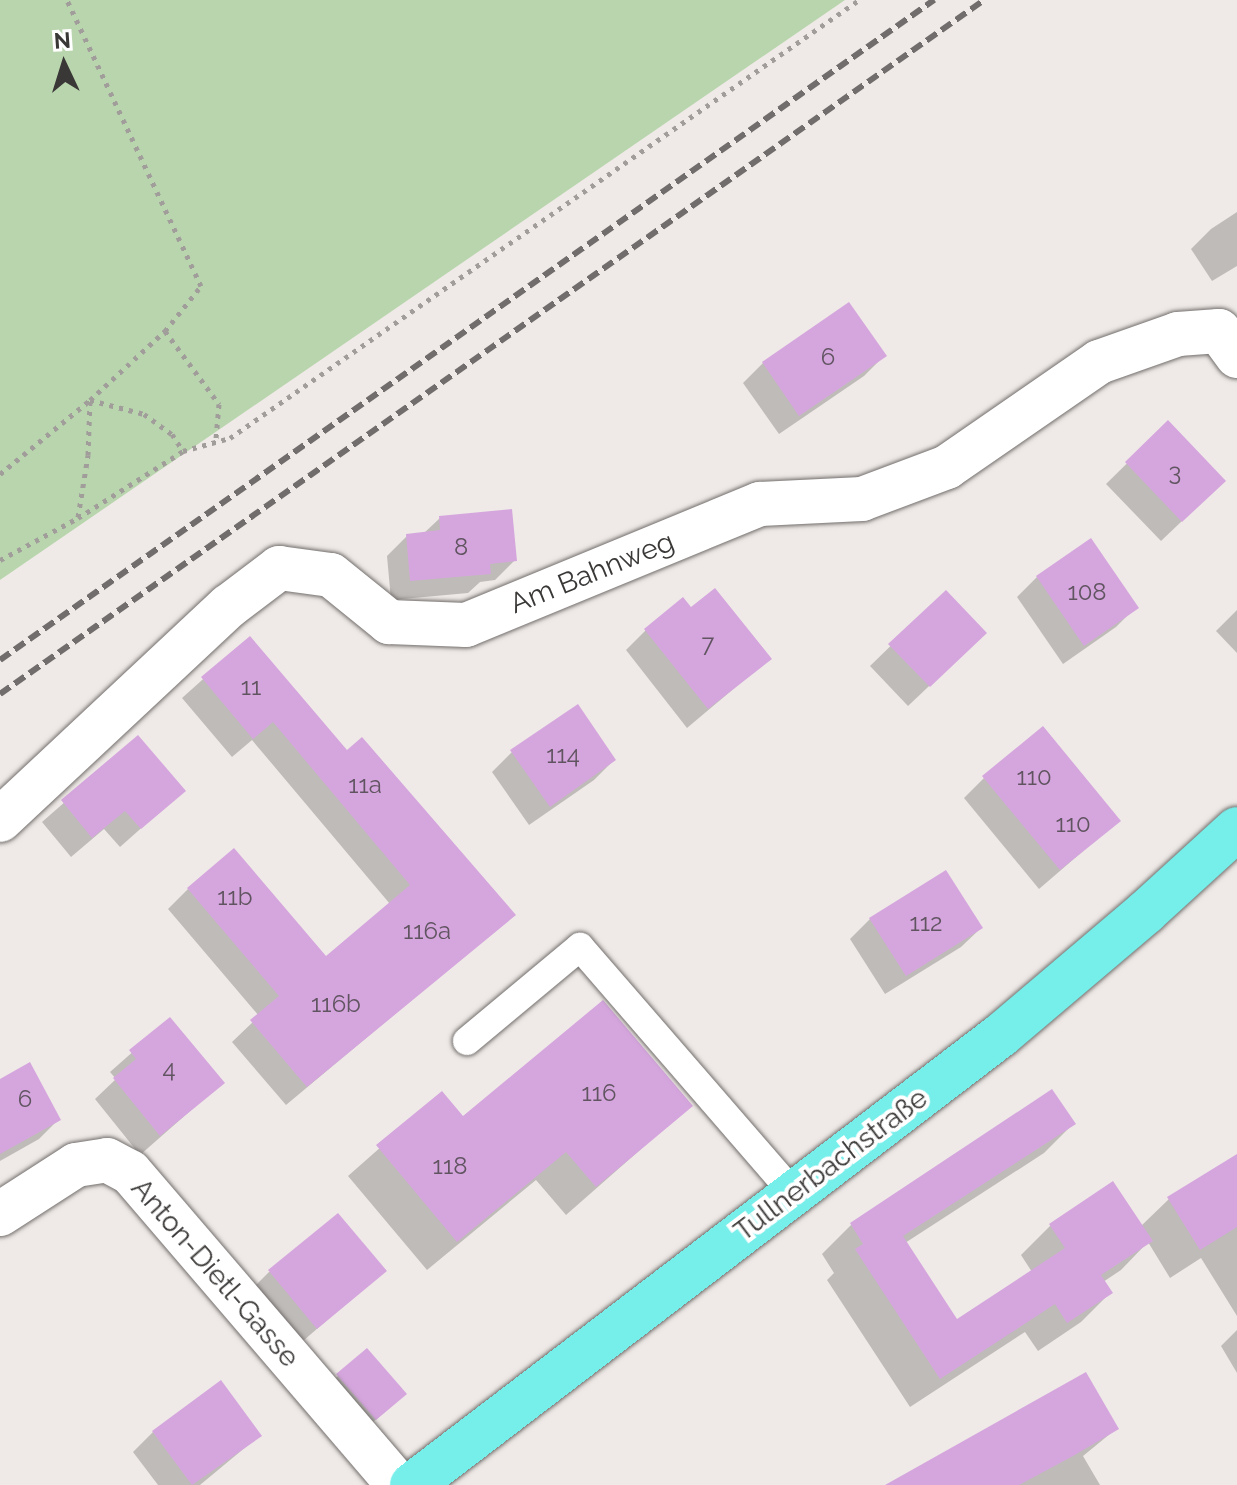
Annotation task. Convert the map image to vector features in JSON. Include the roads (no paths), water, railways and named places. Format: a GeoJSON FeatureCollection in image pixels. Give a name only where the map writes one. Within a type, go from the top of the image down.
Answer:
{"type":"FeatureCollection","features":[{"type":"Feature","properties":{"kind":"main road","name":"Tullnerbachstraße"},"geometry":{"type":"LineString","coordinates":[[412,1485],[1001,1035],[1146,912],[1237,829]]}},
{"type":"Feature","properties":{"kind":"street","name":"Am Bahnweg"},"geometry":{"type":"LineString","coordinates":[[0,820],[229,606],[279,568],[331,575],[389,622],[466,625],[760,504],[862,499],[947,467],[1099,362],[1178,334],[1219,331],[1237,356]]}},
{"type":"Feature","properties":{"kind":"street","name":"Anton-Dietl-Gasse"},"geometry":{"type":"LineString","coordinates":[[0,1214],[76,1165],[107,1160],[130,1172],[398,1485]]}},
{"type":"Feature","properties":{"kind":"lane"},"geometry":{"type":"LineString","coordinates":[[467,1041],[580,947],[794,1194]]}},
{"type":"Feature","properties":{"kind":"railway"},"geometry":{"type":"LineString","coordinates":[[0,660],[934,0]]}},
{"type":"Feature","properties":{"kind":"railway"},"geometry":{"type":"LineString","coordinates":[[0,694],[984,0]]}}]}
